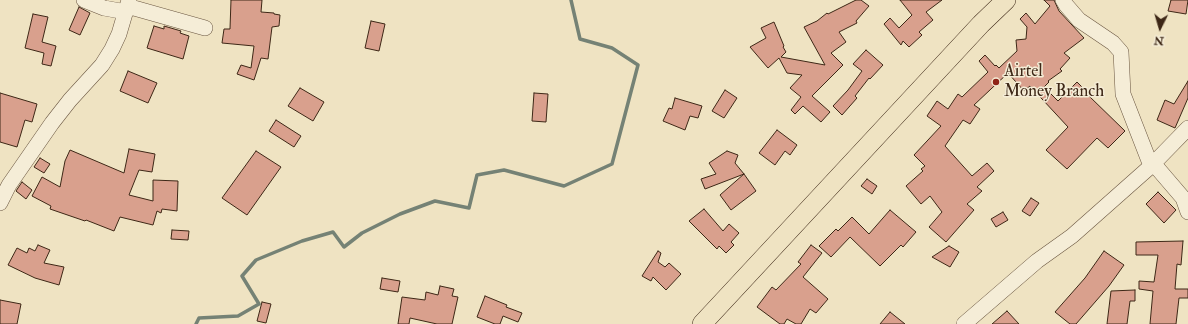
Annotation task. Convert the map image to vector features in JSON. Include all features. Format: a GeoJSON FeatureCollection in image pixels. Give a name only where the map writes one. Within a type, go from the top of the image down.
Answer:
{"type":"FeatureCollection","features":[{"type":"Feature","properties":{"kind":"main road"},"geometry":{"type":"LineString","coordinates":[[702,324],[976,30],[1006,0]]}},
{"type":"Feature","properties":{"kind":"street"},"geometry":{"type":"LineString","coordinates":[[84,0],[104,8],[127,6],[205,28]]}},
{"type":"Feature","properties":{"kind":"street"},"geometry":{"type":"LineString","coordinates":[[1063,0],[1078,20],[1113,43],[1121,52],[1123,94],[1152,164],[1183,198],[1188,212]]}},
{"type":"Feature","properties":{"kind":"street"},"geometry":{"type":"LineString","coordinates":[[0,203],[9,185],[52,123],[70,100],[102,65],[112,49],[127,6]]}},
{"type":"Feature","properties":{"kind":"street"},"geometry":{"type":"LineString","coordinates":[[964,324],[1036,261],[1072,236],[1152,164],[1188,128]]}},
{"type":"Feature","properties":{"kind":"building"},"geometry":{"type":"Polygon","coordinates":[[[231,0],[262,0],[261,12],[280,15],[279,26],[272,27],[268,59],[261,58],[254,80],[237,74],[241,65],[251,68],[254,46],[222,43],[224,29],[230,29],[231,0]]]}},
{"type":"Feature","properties":{"kind":"building"},"geometry":{"type":"Polygon","coordinates":[[[856,0],[861,0],[869,6],[856,21],[857,23],[839,32],[846,42],[831,53],[843,65],[812,96],[830,112],[821,122],[803,106],[795,114],[791,110],[801,97],[790,88],[802,75],[787,73],[779,58],[768,68],[750,47],[766,38],[761,28],[774,22],[786,52],[781,57],[825,65],[804,27],[817,21],[827,13],[828,14],[856,0]]]}},
{"type":"Feature","properties":{"kind":"building"},"geometry":{"type":"Polygon","coordinates":[[[900,0],[942,0],[926,12],[933,20],[919,32],[922,35],[909,47],[903,41],[901,45],[884,24],[890,18],[899,28],[912,15],[900,0]]]}},
{"type":"Feature","properties":{"kind":"building"},"geometry":{"type":"Polygon","coordinates":[[[1044,0],[1054,0],[1059,11],[1084,38],[1064,53],[1070,58],[1060,69],[1062,71],[1048,81],[1049,82],[1044,87],[1058,101],[1077,82],[1090,95],[1089,96],[1125,131],[1108,148],[1097,138],[1067,169],[1046,150],[1068,127],[1030,86],[1024,91],[1008,73],[974,105],[980,109],[970,124],[963,120],[945,146],[972,176],[987,163],[994,171],[977,187],[982,191],[967,204],[974,210],[946,242],[929,227],[942,212],[930,196],[921,204],[906,186],[923,171],[921,169],[925,166],[914,155],[941,126],[927,116],[937,101],[948,109],[958,94],[962,97],[988,72],[979,61],[985,55],[995,66],[996,65],[999,68],[1017,51],[1016,40],[1026,39],[1027,27],[1020,19],[1026,13],[1035,24],[1050,6],[1044,0]]]}},
{"type":"Feature","properties":{"kind":"building"},"geometry":{"type":"Polygon","coordinates":[[[1171,0],[1188,0],[1186,14],[1168,11],[1171,0]]]}},
{"type":"Feature","properties":{"kind":"building"},"geometry":{"type":"Polygon","coordinates":[[[79,7],[90,13],[80,35],[69,30],[79,7]]]}},
{"type":"Feature","properties":{"kind":"building"},"geometry":{"type":"Polygon","coordinates":[[[33,14],[48,17],[42,42],[56,46],[51,66],[42,64],[44,53],[25,48],[33,14]]]}},
{"type":"Feature","properties":{"kind":"building"},"geometry":{"type":"Polygon","coordinates":[[[371,21],[385,24],[379,51],[365,48],[371,21]]]}},
{"type":"Feature","properties":{"kind":"building"},"geometry":{"type":"Polygon","coordinates":[[[154,26],[164,29],[164,26],[181,31],[180,33],[189,36],[183,59],[147,48],[154,26]]]}},
{"type":"Feature","properties":{"kind":"building"},"geometry":{"type":"Polygon","coordinates":[[[866,50],[883,65],[870,79],[869,78],[855,96],[857,98],[842,115],[833,106],[848,90],[862,71],[853,64],[866,50]]]}},
{"type":"Feature","properties":{"kind":"building"},"geometry":{"type":"Polygon","coordinates":[[[128,71],[157,83],[148,103],[120,91],[128,71]]]}},
{"type":"Feature","properties":{"kind":"building"},"geometry":{"type":"Polygon","coordinates":[[[1188,81],[1188,98],[1175,128],[1157,120],[1165,100],[1174,104],[1188,81]]]}},
{"type":"Feature","properties":{"kind":"building"},"geometry":{"type":"Polygon","coordinates":[[[300,88],[324,102],[313,121],[288,106],[300,88]]]}},
{"type":"Feature","properties":{"kind":"building"},"geometry":{"type":"Polygon","coordinates":[[[725,90],[737,98],[724,118],[712,111],[725,90]]]}},
{"type":"Feature","properties":{"kind":"building"},"geometry":{"type":"Polygon","coordinates":[[[0,93],[37,104],[32,122],[25,120],[17,147],[0,142],[0,93]]]}},
{"type":"Feature","properties":{"kind":"building"},"geometry":{"type":"Polygon","coordinates":[[[534,93],[548,94],[546,122],[532,121],[534,93]]]}},
{"type":"Feature","properties":{"kind":"building"},"geometry":{"type":"Polygon","coordinates":[[[675,98],[702,106],[698,118],[690,116],[685,130],[663,121],[669,108],[672,109],[675,98]]]}},
{"type":"Feature","properties":{"kind":"building"},"geometry":{"type":"Polygon","coordinates":[[[276,120],[301,136],[294,147],[269,131],[276,120]]]}},
{"type":"Feature","properties":{"kind":"building"},"geometry":{"type":"Polygon","coordinates":[[[777,130],[797,145],[790,155],[785,151],[775,165],[759,153],[777,130]]]}},
{"type":"Feature","properties":{"kind":"building"},"geometry":{"type":"Polygon","coordinates":[[[129,149],[155,154],[152,172],[139,170],[129,195],[153,201],[153,180],[178,181],[177,211],[162,209],[161,213],[157,211],[153,225],[120,217],[114,231],[86,220],[85,221],[50,209],[51,206],[32,196],[42,177],[60,187],[65,161],[70,150],[124,173],[129,149]]]}},
{"type":"Feature","properties":{"kind":"building"},"geometry":{"type":"Polygon","coordinates":[[[256,151],[281,167],[247,215],[222,198],[256,151]]]}},
{"type":"Feature","properties":{"kind":"building"},"geometry":{"type":"Polygon","coordinates":[[[727,151],[738,155],[735,163],[744,174],[705,189],[701,179],[716,174],[709,163],[727,151]]]}},
{"type":"Feature","properties":{"kind":"building"},"geometry":{"type":"Polygon","coordinates":[[[40,158],[50,164],[44,173],[34,167],[40,158]]]}},
{"type":"Feature","properties":{"kind":"building"},"geometry":{"type":"Polygon","coordinates":[[[744,174],[756,191],[731,210],[720,195],[744,174]]]}},
{"type":"Feature","properties":{"kind":"building"},"geometry":{"type":"Polygon","coordinates":[[[867,179],[877,186],[872,194],[861,186],[867,179]]]}},
{"type":"Feature","properties":{"kind":"building"},"geometry":{"type":"Polygon","coordinates":[[[22,182],[32,190],[26,199],[16,191],[22,182]]]}},
{"type":"Feature","properties":{"kind":"building"},"geometry":{"type":"Polygon","coordinates":[[[1158,192],[1176,210],[1164,223],[1146,204],[1158,192]]]}},
{"type":"Feature","properties":{"kind":"building"},"geometry":{"type":"Polygon","coordinates":[[[1031,198],[1039,203],[1030,216],[1022,211],[1031,198]]]}},
{"type":"Feature","properties":{"kind":"building"},"geometry":{"type":"Polygon","coordinates":[[[704,209],[723,231],[729,224],[739,233],[731,242],[734,245],[726,253],[719,246],[717,249],[689,221],[704,209]]]}},
{"type":"Feature","properties":{"kind":"building"},"geometry":{"type":"Polygon","coordinates":[[[890,210],[916,232],[903,247],[901,245],[880,266],[850,237],[831,257],[819,246],[836,229],[838,231],[852,217],[869,234],[890,210]]]}},
{"type":"Feature","properties":{"kind":"building"},"geometry":{"type":"Polygon","coordinates":[[[1003,212],[1008,220],[996,227],[991,219],[1003,212]]]}},
{"type":"Feature","properties":{"kind":"building"},"geometry":{"type":"Polygon","coordinates":[[[172,230],[189,231],[188,240],[171,239],[172,230]]]}},
{"type":"Feature","properties":{"kind":"building"},"geometry":{"type":"Polygon","coordinates":[[[1183,241],[1181,265],[1177,264],[1175,289],[1188,289],[1188,298],[1179,298],[1176,324],[1150,324],[1153,291],[1139,289],[1139,281],[1154,282],[1158,255],[1136,255],[1136,242],[1183,241]]]}},
{"type":"Feature","properties":{"kind":"building"},"geometry":{"type":"Polygon","coordinates":[[[38,245],[50,250],[44,263],[64,267],[59,285],[35,278],[8,265],[17,248],[27,253],[29,248],[35,251],[38,245]]]}},
{"type":"Feature","properties":{"kind":"building"},"geometry":{"type":"Polygon","coordinates":[[[811,245],[822,253],[803,277],[828,299],[816,313],[810,309],[801,324],[796,324],[787,319],[784,324],[780,324],[757,307],[772,287],[776,290],[801,264],[798,262],[811,245]]]}},
{"type":"Feature","properties":{"kind":"building"},"geometry":{"type":"Polygon","coordinates":[[[949,246],[959,252],[950,267],[932,257],[949,246]]]}},
{"type":"Feature","properties":{"kind":"building"},"geometry":{"type":"Polygon","coordinates":[[[658,251],[661,253],[658,262],[665,267],[669,263],[681,274],[666,290],[653,277],[651,281],[642,276],[658,251]]]}},
{"type":"Feature","properties":{"kind":"building"},"geometry":{"type":"Polygon","coordinates":[[[1104,251],[1124,265],[1109,286],[1076,324],[1070,324],[1055,312],[1085,278],[1104,251]]]}},
{"type":"Feature","properties":{"kind":"building"},"geometry":{"type":"Polygon","coordinates":[[[382,278],[400,281],[398,292],[380,289],[382,278]]]}},
{"type":"Feature","properties":{"kind":"building"},"geometry":{"type":"Polygon","coordinates":[[[440,286],[454,289],[452,296],[458,297],[452,324],[437,324],[410,318],[409,324],[398,324],[402,297],[425,300],[426,292],[438,295],[440,286]]]}},
{"type":"Feature","properties":{"kind":"building"},"geometry":{"type":"Polygon","coordinates":[[[1135,290],[1135,301],[1130,301],[1127,324],[1107,324],[1111,291],[1135,290]]]}},
{"type":"Feature","properties":{"kind":"building"},"geometry":{"type":"Polygon","coordinates":[[[485,296],[507,305],[506,307],[522,313],[518,322],[503,316],[500,324],[495,324],[477,317],[485,296]]]}},
{"type":"Feature","properties":{"kind":"building"},"geometry":{"type":"Polygon","coordinates":[[[0,300],[21,304],[17,324],[0,324],[0,300]]]}},
{"type":"Feature","properties":{"kind":"building"},"geometry":{"type":"Polygon","coordinates":[[[262,302],[271,304],[266,323],[257,321],[262,302]]]}},
{"type":"Feature","properties":{"kind":"building"},"geometry":{"type":"Polygon","coordinates":[[[1007,311],[1019,324],[992,324],[1007,311]]]}},
{"type":"Feature","properties":{"kind":"building"},"geometry":{"type":"Polygon","coordinates":[[[890,312],[905,324],[880,324],[890,312]]]}},
{"type":"Feature","properties":{"kind":"waterway"},"geometry":{"type":"LineString","coordinates":[[196,324],[199,318],[238,316],[259,304],[242,276],[256,260],[302,241],[333,232],[344,247],[362,233],[400,214],[435,201],[469,208],[477,175],[504,170],[564,186],[612,164],[638,65],[612,48],[580,39],[571,0]]}},
{"type":"Feature","properties":{"kind":"place","name":"Airtel Money Branch"},"geometry":{"type":"Point","coordinates":[996,82]}}]}
